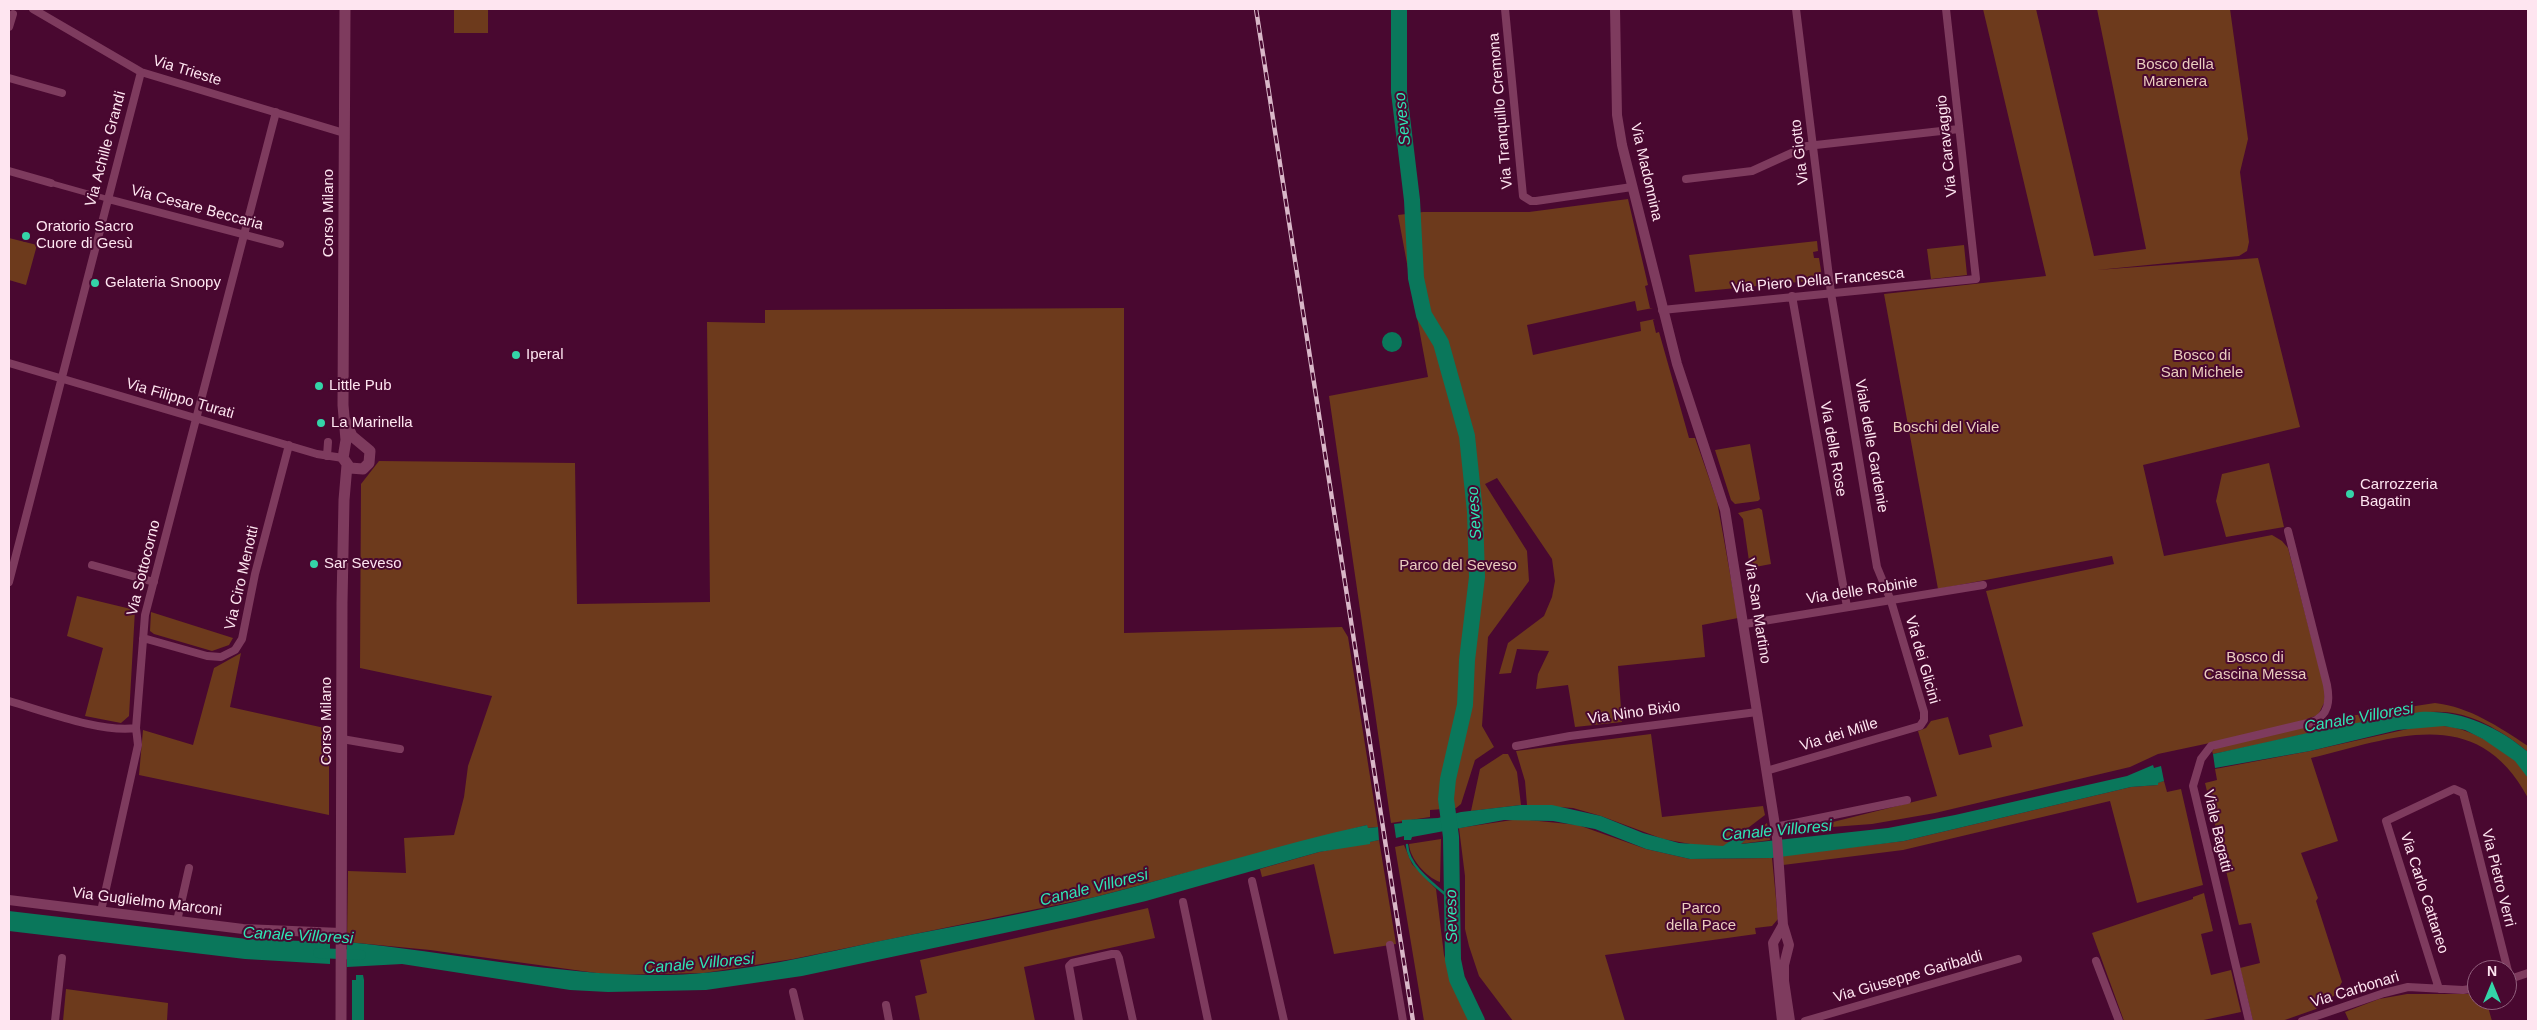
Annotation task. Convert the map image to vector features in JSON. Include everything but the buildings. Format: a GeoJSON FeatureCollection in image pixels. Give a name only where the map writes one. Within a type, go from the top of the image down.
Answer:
{"type":"FeatureCollection","features":[{"type":"Feature","properties":{"kind":"main road","name":"Corso Milano"},"geometry":{"type":"LineString","coordinates":[[341,1021],[345,457],[345,9]]}},
{"type":"Feature","properties":{"kind":"main road"},"geometry":{"type":"LineString","coordinates":[[344,418],[349,431],[370,451],[371,459],[366,466],[358,470],[345,457],[352,444],[360,443]]}},
{"type":"Feature","properties":{"kind":"main road","name":"Corso Milano"},"geometry":{"type":"LineString","coordinates":[[344,500],[353,476],[358,470]]}},
{"type":"Feature","properties":{"kind":"street","name":"Via Trieste"},"geometry":{"type":"LineString","coordinates":[[33,9],[141,72],[344,133]]}},
{"type":"Feature","properties":{"kind":"street","name":"Via Tranquillo Cremona"},"geometry":{"type":"LineString","coordinates":[[1505,9],[1521,192],[1527,200],[1536,201],[1632,187]]}},
{"type":"Feature","properties":{"kind":"street","name":"Via Madonnina"},"geometry":{"type":"LineString","coordinates":[[1615,9],[1617,115],[1632,187],[1662,310]]}},
{"type":"Feature","properties":{"kind":"street","name":"Via Giotto"},"geometry":{"type":"LineString","coordinates":[[1796,9],[1831,293]]}},
{"type":"Feature","properties":{"kind":"street","name":"Via Caravaggio"},"geometry":{"type":"LineString","coordinates":[[1946,9],[1976,279]]}},
{"type":"Feature","properties":{"kind":"street"},"geometry":{"type":"LineString","coordinates":[[9,27],[13,13]]}},
{"type":"Feature","properties":{"kind":"street","name":"Via Achille Grandi"},"geometry":{"type":"LineString","coordinates":[[9,582],[60,378],[141,72]]}},
{"type":"Feature","properties":{"kind":"street"},"geometry":{"type":"LineString","coordinates":[[9,78],[62,92]]}},
{"type":"Feature","properties":{"kind":"street","name":"Via Sottocorno"},"geometry":{"type":"LineString","coordinates":[[100,911],[138,745],[136,728],[145,614],[276,112]]}},
{"type":"Feature","properties":{"kind":"street"},"geometry":{"type":"LineString","coordinates":[[1686,179],[1752,171],[1801,148],[1813,145],[1959,129]]}},
{"type":"Feature","properties":{"kind":"street"},"geometry":{"type":"LineString","coordinates":[[9,171],[108,199]]}},
{"type":"Feature","properties":{"kind":"street","name":"Via Cesare Beccaria"},"geometry":{"type":"LineString","coordinates":[[108,199],[280,244]]}},
{"type":"Feature","properties":{"kind":"street","name":"Via Piero Della Francesca"},"geometry":{"type":"LineString","coordinates":[[1662,310],[1976,279]]}},
{"type":"Feature","properties":{"kind":"street","name":"Viale delle Gardenie"},"geometry":{"type":"LineString","coordinates":[[1831,293],[1877,567],[1891,601]]}},
{"type":"Feature","properties":{"kind":"street","name":"Via delle Rose"},"geometry":{"type":"LineString","coordinates":[[1792,296],[1847,607]]}},
{"type":"Feature","properties":{"kind":"street","name":"Via San Martino"},"geometry":{"type":"LineString","coordinates":[[1662,310],[1691,409],[1721,493],[1745,624],[1776,827],[1783,926],[1789,945],[1784,965],[1784,980],[1790,1021]]}},
{"type":"Feature","properties":{"kind":"street","name":"Via Filippo Turati"},"geometry":{"type":"LineString","coordinates":[[9,363],[327,456],[345,457]]}},
{"type":"Feature","properties":{"kind":"street"},"geometry":{"type":"LineString","coordinates":[[327,456],[328,442]]}},
{"type":"Feature","properties":{"kind":"street","name":"Via Ciro Menotti"},"geometry":{"type":"LineString","coordinates":[[143,638],[207,656],[221,657],[235,650],[242,640],[251,591],[289,445]]}},
{"type":"Feature","properties":{"kind":"street","name":"Viale Bagatti"},"geometry":{"type":"LineString","coordinates":[[2249,1021],[2193,786],[2201,759],[2211,746],[2312,722],[2323,716],[2327,710],[2327,685],[2288,531]]}},
{"type":"Feature","properties":{"kind":"street"},"geometry":{"type":"LineString","coordinates":[[92,565],[154,582]]}},
{"type":"Feature","properties":{"kind":"street","name":"Via delle Robinie"},"geometry":{"type":"LineString","coordinates":[[1745,624],[1984,585]]}},
{"type":"Feature","properties":{"kind":"street","name":"Via dei Glicini"},"geometry":{"type":"LineString","coordinates":[[1891,601],[1924,712],[1924,720],[1920,726]]}},
{"type":"Feature","properties":{"kind":"street"},"geometry":{"type":"LineString","coordinates":[[9,701],[103,727],[121,730],[136,728]]}},
{"type":"Feature","properties":{"kind":"street","name":"Via Nino Bixio"},"geometry":{"type":"LineString","coordinates":[[1516,746],[1570,736],[1757,712]]}},
{"type":"Feature","properties":{"kind":"street","name":"Via dei Mille"},"geometry":{"type":"LineString","coordinates":[[1766,771],[1920,726]]}},
{"type":"Feature","properties":{"kind":"street"},"geometry":{"type":"LineString","coordinates":[[342,739],[400,749]]}},
{"type":"Feature","properties":{"kind":"street","name":"Via Pietro Verri"},"geometry":{"type":"LineString","coordinates":[[2454,789],[2463,793],[2503,960]]}},
{"type":"Feature","properties":{"kind":"street","name":"Via Carlo Cattaneo"},"geometry":{"type":"LineString","coordinates":[[2439,989],[2386,821],[2454,789]]}},
{"type":"Feature","properties":{"kind":"street"},"geometry":{"type":"LineString","coordinates":[[1776,827],[1907,800]]}},
{"type":"Feature","properties":{"kind":"street"},"geometry":{"type":"LineString","coordinates":[[177,921],[189,868]]}},
{"type":"Feature","properties":{"kind":"street"},"geometry":{"type":"LineString","coordinates":[[1252,881],[1284,1021]]}},
{"type":"Feature","properties":{"kind":"street","name":"Via Guglielmo Marconi"},"geometry":{"type":"LineString","coordinates":[[9,900],[177,921],[341,937]]}},
{"type":"Feature","properties":{"kind":"street"},"geometry":{"type":"LineString","coordinates":[[1183,902],[1208,1021]]}},
{"type":"Feature","properties":{"kind":"street","name":"Via San Martino"},"geometry":{"type":"LineString","coordinates":[[1782,1021],[1773,943],[1783,926]]}},
{"type":"Feature","properties":{"kind":"street"},"geometry":{"type":"LineString","coordinates":[[1390,945],[1403,1021]]}},
{"type":"Feature","properties":{"kind":"street"},"geometry":{"type":"LineString","coordinates":[[1079,1021],[1069,966],[1072,963],[1116,954],[1133,1021]]}},
{"type":"Feature","properties":{"kind":"street"},"geometry":{"type":"LineString","coordinates":[[55,1021],[62,958]]}},
{"type":"Feature","properties":{"kind":"street","name":"Via Giuseppe Garibaldi"},"geometry":{"type":"LineString","coordinates":[[1805,1021],[2018,959]]}},
{"type":"Feature","properties":{"kind":"street"},"geometry":{"type":"LineString","coordinates":[[2096,962],[2119,1021]]}},
{"type":"Feature","properties":{"kind":"street","name":"Via Carbonari"},"geometry":{"type":"LineString","coordinates":[[2302,1021],[2384,993],[2408,987],[2467,988]]}},
{"type":"Feature","properties":{"kind":"street"},"geometry":{"type":"LineString","coordinates":[[793,992],[800,1021]]}},
{"type":"Feature","properties":{"kind":"street"},"geometry":{"type":"LineString","coordinates":[[886,1005],[889,1021]]}},
{"type":"Feature","properties":{"kind":"green space"},"geometry":{"type":"Polygon","coordinates":[[[454,9],[488,9],[488,33],[454,33],[454,9]]]}},
{"type":"Feature","properties":{"kind":"green space"},"geometry":{"type":"Polygon","coordinates":[[[1983,9],[2036,9],[2094,256],[2146,249],[2097,9],[2230,9],[2248,139],[2240,172],[2249,242],[2247,251],[2239,256],[2097,270],[2258,258],[2300,427],[2143,465],[2164,556],[2272,535],[2282,541],[2288,548],[2324,686],[2325,701],[2318,715],[2285,727],[2158,754],[2130,767],[1935,813],[1872,824],[1805,829],[1937,796],[1918,731],[1926,728],[1931,721],[1948,717],[1959,755],[1992,747],[1989,735],[2023,726],[1986,591],[2114,564],[2112,556],[1938,589],[1884,294],[2046,276],[1983,9]]]}},
{"type":"Feature","properties":{"kind":"green space","name":"Parco del Seveso"},"geometry":{"type":"Polygon","coordinates":[[[1628,199],[1648,285],[1645,286],[1650,308],[1653,308],[1637,311],[1635,301],[1527,325],[1533,355],[1641,331],[1640,322],[1655,319],[1653,320],[1656,333],[1659,332],[1689,438],[1695,438],[1717,501],[1738,618],[1702,625],[1705,657],[1618,666],[1622,722],[1575,727],[1568,685],[1536,689],[1538,674],[1549,651],[1517,649],[1511,673],[1499,674],[1508,643],[1544,616],[1552,597],[1555,581],[1552,559],[1497,478],[1485,484],[1527,551],[1529,581],[1488,637],[1482,726],[1494,747],[1475,760],[1461,804],[1456,808],[1430,810],[1430,817],[1391,823],[1329,396],[1428,377],[1398,215],[1423,212],[1529,212],[1628,199]]]}},
{"type":"Feature","properties":{"kind":"green space"},"geometry":{"type":"Polygon","coordinates":[[[9,238],[37,245],[26,285],[9,280],[9,238]]]}},
{"type":"Feature","properties":{"kind":"green space"},"geometry":{"type":"Polygon","coordinates":[[[1817,241],[1818,251],[1813,252],[1814,258],[1819,258],[1822,277],[1819,280],[1695,292],[1689,255],[1817,241]]]}},
{"type":"Feature","properties":{"kind":"green space"},"geometry":{"type":"Polygon","coordinates":[[[1964,245],[1967,275],[1931,279],[1927,249],[1964,245]]]}},
{"type":"Feature","properties":{"kind":"green space"},"geometry":{"type":"Polygon","coordinates":[[[1124,308],[1124,633],[1342,627],[1348,637],[1378,827],[1367,828],[1367,825],[1095,897],[793,959],[704,973],[611,975],[430,950],[347,942],[348,871],[406,873],[404,838],[454,835],[464,797],[468,766],[492,696],[360,668],[361,484],[379,461],[575,463],[577,604],[710,602],[707,322],[765,323],[765,310],[1124,308]]]}},
{"type":"Feature","properties":{"kind":"green space"},"geometry":{"type":"Polygon","coordinates":[[[1750,444],[1760,499],[1758,501],[1735,504],[1731,500],[1715,450],[1750,444]]]}},
{"type":"Feature","properties":{"kind":"green space"},"geometry":{"type":"Polygon","coordinates":[[[2269,463],[2284,527],[2226,537],[2216,501],[2222,474],[2269,463]]]}},
{"type":"Feature","properties":{"kind":"green space"},"geometry":{"type":"Polygon","coordinates":[[[1759,508],[1762,510],[1771,564],[1750,568],[1743,519],[1738,513],[1759,508]]]}},
{"type":"Feature","properties":{"kind":"green space"},"geometry":{"type":"Polygon","coordinates":[[[77,596],[135,610],[129,716],[121,723],[85,716],[103,648],[67,636],[77,596]]]}},
{"type":"Feature","properties":{"kind":"green space"},"geometry":{"type":"Polygon","coordinates":[[[151,612],[233,638],[229,645],[212,651],[154,634],[150,631],[151,612]]]}},
{"type":"Feature","properties":{"kind":"green space"},"geometry":{"type":"Polygon","coordinates":[[[241,653],[230,707],[329,729],[329,815],[139,775],[143,730],[193,745],[214,668],[241,653]]]}},
{"type":"Feature","properties":{"kind":"green space"},"geometry":{"type":"Polygon","coordinates":[[[2435,703],[2448,705],[2484,719],[2528,746],[2528,752],[2504,734],[2486,724],[2467,716],[2449,712],[2410,714],[2213,754],[2212,751],[2216,748],[2337,718],[2435,703]]]}},
{"type":"Feature","properties":{"kind":"green space"},"geometry":{"type":"Polygon","coordinates":[[[2421,726],[2447,726],[2464,730],[2496,746],[2515,760],[2527,775],[2529,784],[2528,798],[2507,768],[2484,748],[2459,738],[2432,734],[2403,737],[2373,742],[2311,758],[2338,841],[2301,853],[2318,898],[2316,901],[2342,982],[2334,996],[2323,1001],[2316,1009],[2282,1021],[2253,1021],[2240,968],[2260,963],[2251,923],[2239,925],[2205,783],[2217,780],[2215,769],[2310,751],[2421,726]]]}},
{"type":"Feature","properties":{"kind":"green space"},"geometry":{"type":"Polygon","coordinates":[[[1651,734],[1662,817],[1763,806],[1765,815],[1723,847],[1701,846],[1663,839],[1601,816],[1573,808],[1527,805],[1525,781],[1516,751],[1651,734]]]}},
{"type":"Feature","properties":{"kind":"green space"},"geometry":{"type":"Polygon","coordinates":[[[1503,754],[1508,754],[1517,772],[1521,805],[1471,811],[1480,769],[1503,754]]]}},
{"type":"Feature","properties":{"kind":"green space"},"geometry":{"type":"Polygon","coordinates":[[[2164,781],[2167,792],[2181,789],[2203,885],[2137,903],[2110,801],[1903,850],[1783,865],[1782,855],[1904,841],[2131,787],[2158,785],[2157,783],[2164,781]]]}},
{"type":"Feature","properties":{"kind":"green space","name":"Parco della Pace"},"geometry":{"type":"Polygon","coordinates":[[[1519,819],[1578,825],[1646,849],[1690,859],[1772,858],[1778,919],[1772,926],[1755,928],[1756,934],[1605,955],[1625,1021],[1513,1021],[1479,976],[1469,946],[1465,929],[1465,876],[1459,828],[1519,819]]]}},
{"type":"Feature","properties":{"kind":"green space"},"geometry":{"type":"Polygon","coordinates":[[[1767,823],[1770,840],[1740,844],[1767,823]]]}},
{"type":"Feature","properties":{"kind":"green space"},"geometry":{"type":"Polygon","coordinates":[[[1441,839],[1440,882],[1424,872],[1412,856],[1409,844],[1441,839]]]}},
{"type":"Feature","properties":{"kind":"green space"},"geometry":{"type":"Polygon","coordinates":[[[1379,840],[1396,944],[1334,954],[1314,864],[1262,877],[1260,869],[1319,852],[1379,840]]]}},
{"type":"Feature","properties":{"kind":"green space"},"geometry":{"type":"Polygon","coordinates":[[[1404,845],[1412,864],[1436,889],[1444,955],[1452,979],[1471,1021],[1424,1021],[1395,847],[1404,845]]]}},
{"type":"Feature","properties":{"kind":"green space"},"geometry":{"type":"Polygon","coordinates":[[[2204,893],[2213,931],[2201,934],[2211,975],[2231,970],[2241,1012],[2199,1021],[2124,1021],[2092,933],[2193,899],[2193,897],[2204,893]]]}},
{"type":"Feature","properties":{"kind":"green space"},"geometry":{"type":"Polygon","coordinates":[[[1148,908],[1155,938],[1024,967],[1035,1021],[920,1021],[915,996],[927,993],[920,960],[1148,908]]]}},
{"type":"Feature","properties":{"kind":"green space"},"geometry":{"type":"Polygon","coordinates":[[[66,989],[168,1003],[167,1021],[63,1021],[66,989]]]}},
{"type":"Feature","properties":{"kind":"green space"},"geometry":{"type":"Polygon","coordinates":[[[2407,994],[2467,994],[2467,1010],[2489,1010],[2492,1021],[2349,1021],[2345,1012],[2379,999],[2407,994]]]}},
{"type":"Feature","properties":{"kind":"shaded area"},"geometry":{"type":"Polygon","coordinates":[[[1392,332],[1399,335],[1402,342],[1399,349],[1392,352],[1385,349],[1382,342],[1385,335],[1392,332]]]}},
{"type":"Feature","properties":{"kind":"shaded area"},"geometry":{"type":"Polygon","coordinates":[[[2420,712],[2435,712],[2464,717],[2504,734],[2528,752],[2528,778],[2515,761],[2483,739],[2465,730],[2444,726],[2398,730],[2310,751],[2215,768],[2213,754],[2339,726],[2420,712]]]}},
{"type":"Feature","properties":{"kind":"shaded area"},"geometry":{"type":"Polygon","coordinates":[[[2153,765],[2154,768],[2161,766],[2164,781],[2158,783],[2158,785],[2131,787],[1904,841],[1772,858],[1690,859],[1646,849],[1595,829],[1553,821],[1504,820],[1412,837],[1411,840],[1404,840],[1404,836],[1396,838],[1394,824],[1402,823],[1402,820],[1438,818],[1461,812],[1521,805],[1552,805],[1601,816],[1643,833],[1679,843],[1723,846],[1742,833],[1747,838],[1741,844],[1888,828],[1955,815],[2127,776],[2153,765]]]}},
{"type":"Feature","properties":{"kind":"shaded area","name":"Canale Villoresi"},"geometry":{"type":"Polygon","coordinates":[[[1367,825],[1368,828],[1378,827],[1379,840],[1370,842],[1370,844],[1319,852],[1146,901],[802,976],[706,990],[608,992],[570,990],[402,964],[347,967],[347,942],[588,972],[669,975],[725,971],[780,962],[1073,902],[1367,825]]]}},
{"type":"Feature","properties":{"kind":"shaded area","name":"Canale Villoresi"},"geometry":{"type":"Polygon","coordinates":[[[9,911],[247,939],[330,942],[330,964],[245,959],[9,931],[9,911]]]}},
{"type":"Feature","properties":{"kind":"shaded area"},"geometry":{"type":"Polygon","coordinates":[[[356,975],[363,975],[364,980],[364,1021],[352,1021],[352,980],[356,980],[356,975]]]}},
{"type":"Feature","properties":{"kind":"waterway","name":"Seveso"},"geometry":{"type":"LineString","coordinates":[[1399,9],[1399,92],[1412,200],[1416,278],[1424,315],[1441,343],[1467,436],[1475,512],[1477,577],[1467,660],[1465,705],[1448,779],[1446,799],[1451,837],[1453,960],[1457,979],[1477,1021]]}},
{"type":"Feature","properties":{"kind":"waterway"},"geometry":{"type":"LineString","coordinates":[[1407,845],[1412,861],[1417,868],[1452,900]]}},
{"type":"Feature","properties":{"kind":"waterway","name":"Canale Villoresi"},"geometry":{"type":"LineString","coordinates":[[318,953],[361,955]]}},
{"type":"Feature","properties":{"kind":"railway"},"geometry":{"type":"LineString","coordinates":[[1256,9],[1413,1021]]}},
{"type":"Feature","properties":{"kind":"place","name":"Oratorio Sacro Cuore di Gesù"},"geometry":{"type":"Point","coordinates":[26,236]}},
{"type":"Feature","properties":{"kind":"place","name":"Gelateria Snoopy"},"geometry":{"type":"Point","coordinates":[95,283]}},
{"type":"Feature","properties":{"kind":"place","name":"Iperal"},"geometry":{"type":"Point","coordinates":[516,355]}},
{"type":"Feature","properties":{"kind":"place","name":"Little Pub"},"geometry":{"type":"Point","coordinates":[319,386]}},
{"type":"Feature","properties":{"kind":"place","name":"La Marinella"},"geometry":{"type":"Point","coordinates":[321,423]}},
{"type":"Feature","properties":{"kind":"place","name":"Carrozzeria Bagatin"},"geometry":{"type":"Point","coordinates":[2350,494]}},
{"type":"Feature","properties":{"kind":"place","name":"Sar Seveso"},"geometry":{"type":"Point","coordinates":[314,564]}},
{"type":"Feature","properties":{"kind":"park label","name":"Bosco della Marenera"},"geometry":{"type":"Point","coordinates":[2175,74]}},
{"type":"Feature","properties":{"kind":"park label","name":"Bosco di San Michele"},"geometry":{"type":"Point","coordinates":[2202,364]}},
{"type":"Feature","properties":{"kind":"park label","name":"Boschi del Viale"},"geometry":{"type":"Point","coordinates":[1946,428]}},
{"type":"Feature","properties":{"kind":"park label","name":"Bosco di Cascina Messa"},"geometry":{"type":"Point","coordinates":[2255,666]}}]}
